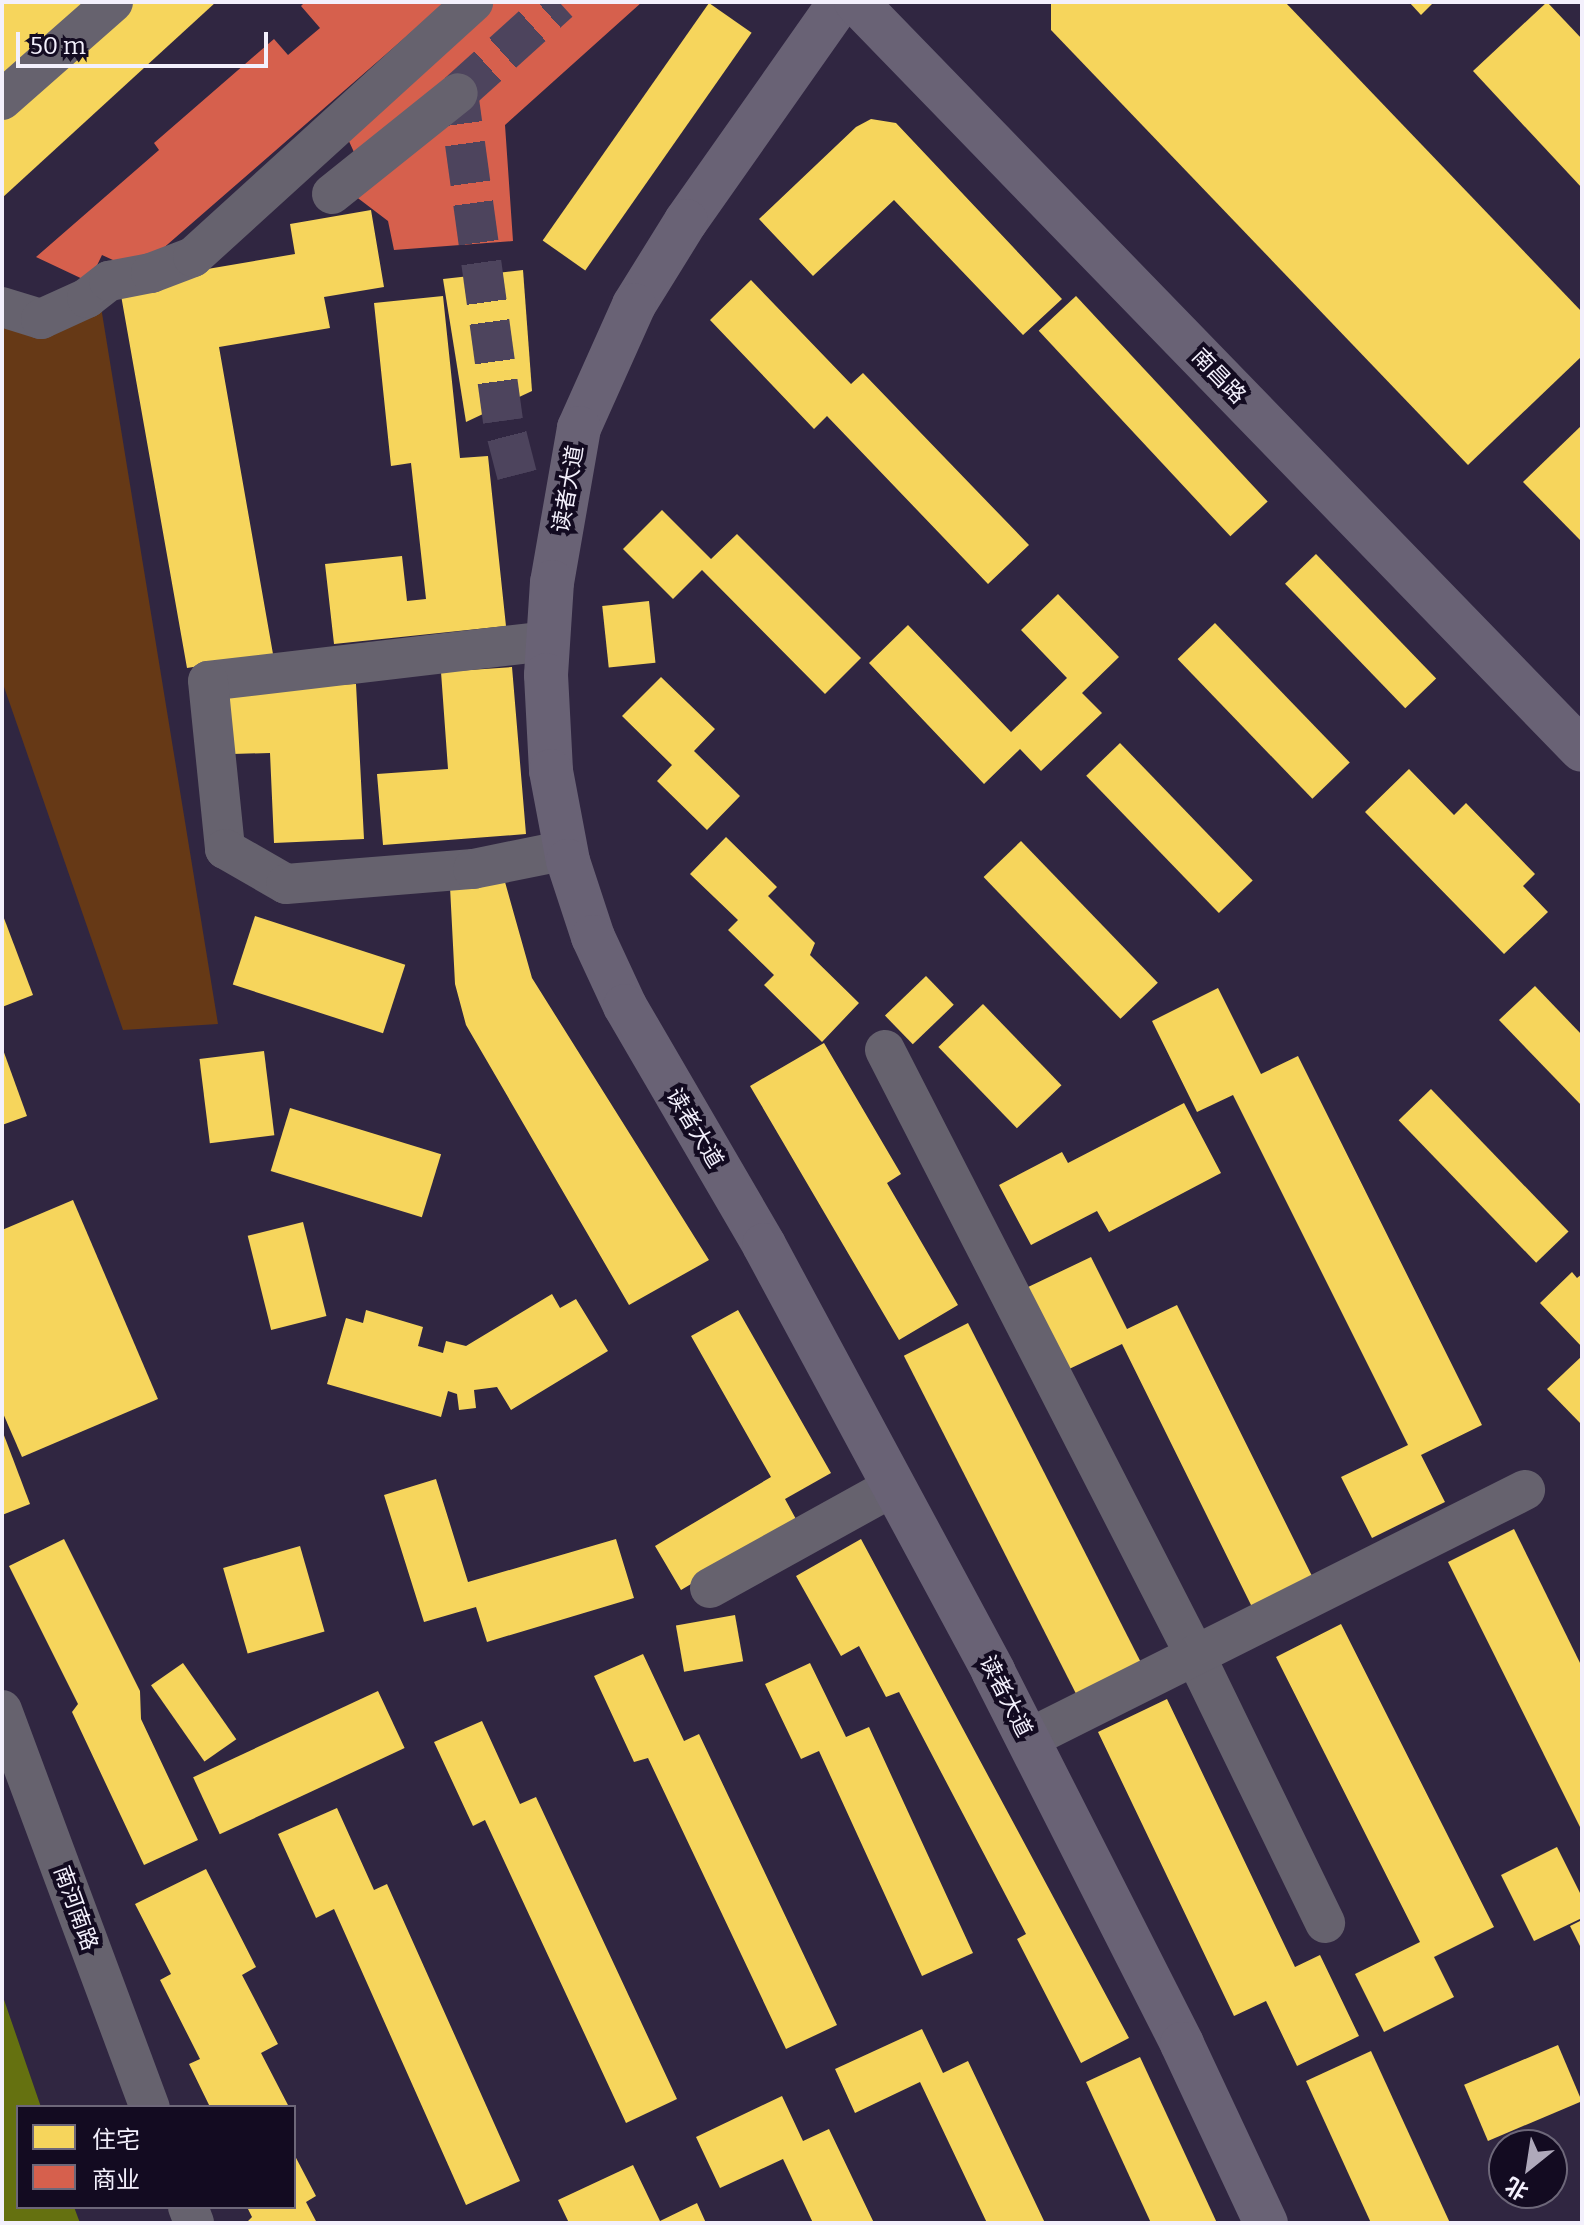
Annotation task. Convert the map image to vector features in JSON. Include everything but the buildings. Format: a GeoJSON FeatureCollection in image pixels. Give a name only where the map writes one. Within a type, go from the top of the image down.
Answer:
{"type":"FeatureCollection","features":[{"type":"Feature","properties":{"kind":"main road","name":"读者大道"},"geometry":{"type":"LineString","coordinates":[[840,2],[686,221],[634,305],[579,428],[552,582],[546,675],[551,771],[566,850],[593,937],[625,1006],[764,1245],[1028,1739],[1182,2044],[1266,2223]]}},
{"type":"Feature","properties":{"kind":"main road","name":"南昌路"},"geometry":{"type":"LineString","coordinates":[[856,2],[1582,750]]}},
{"type":"Feature","properties":{"kind":"street"},"geometry":{"type":"LineString","coordinates":[[2,100],[113,2]]}},
{"type":"Feature","properties":{"kind":"street"},"geometry":{"type":"LineString","coordinates":[[2,307],[41,319],[87,298],[109,281],[151,273],[193,257],[473,2]]}},
{"type":"Feature","properties":{"kind":"street"},"geometry":{"type":"LineString","coordinates":[[332,194],[458,93]]}},
{"type":"Feature","properties":{"kind":"street"},"geometry":{"type":"LineString","coordinates":[[548,641],[208,681],[225,849],[286,884],[473,869],[566,850]]}},
{"type":"Feature","properties":{"kind":"street"},"geometry":{"type":"LineString","coordinates":[[885,1050],[1195,1655],[1325,1923]]}},
{"type":"Feature","properties":{"kind":"street"},"geometry":{"type":"LineString","coordinates":[[710,1588],[894,1486]]}},
{"type":"Feature","properties":{"kind":"street"},"geometry":{"type":"LineString","coordinates":[[1028,1739],[1525,1490]]}},
{"type":"Feature","properties":{"kind":"street","name":"南河南路"},"geometry":{"type":"LineString","coordinates":[[2,1710],[149,2105]]}},
{"type":"Feature","properties":{"kind":"shaded area"},"geometry":{"type":"Polygon","coordinates":[[[2,303],[101,307],[218,1024],[123,1030],[2,681],[2,303]]]}},
{"type":"Feature","properties":{"kind":"shaded area"},"geometry":{"type":"Polygon","coordinates":[[[2,1994],[40,2105],[16,2105],[16,2209],[75,2209],[80,2223],[2,2223],[2,1994]]]}},
{"type":"Feature","properties":{"kind":"tunnel"},"geometry":{"type":"LineString","coordinates":[[517,475],[503,421],[458,93],[559,2]]}}]}
